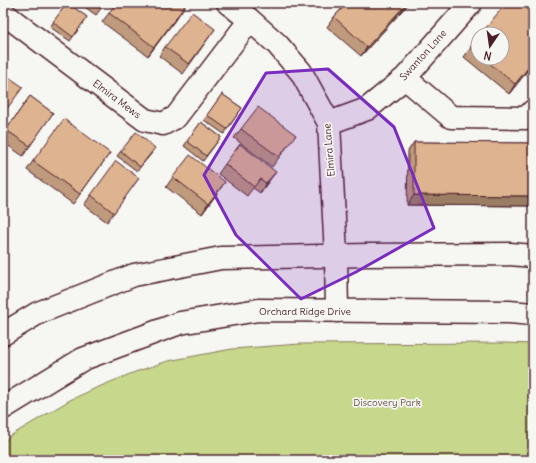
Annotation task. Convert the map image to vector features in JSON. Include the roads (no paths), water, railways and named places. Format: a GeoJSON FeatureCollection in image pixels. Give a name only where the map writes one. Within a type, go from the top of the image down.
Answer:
{"type":"FeatureCollection","features":[{"type":"Feature","properties":{"kind":"street","name":"Elmira Lane"},"geometry":{"type":"LineString","coordinates":[[228,3],[278,44],[302,72],[329,123],[336,255],[336,311]]}},
{"type":"Feature","properties":{"kind":"street","name":"Swanton Lane"},"geometry":{"type":"LineString","coordinates":[[329,123],[367,109],[404,78],[470,3]]}},
{"type":"Feature","properties":{"kind":"street","name":"Elmira Mews"},"geometry":{"type":"LineString","coordinates":[[3,13],[145,120],[164,124],[176,116],[250,20]]}},
{"type":"Feature","properties":{"kind":"street"},"geometry":{"type":"LineString","coordinates":[[404,78],[451,117],[531,116]]}},
{"type":"Feature","properties":{"kind":"street"},"geometry":{"type":"LineString","coordinates":[[3,334],[38,313],[134,274],[222,258],[336,255],[510,254],[533,256]]}},
{"type":"Feature","properties":{"kind":"street","name":"Orchard Ridge Drive"},"geometry":{"type":"LineString","coordinates":[[3,408],[83,359],[180,323],[258,310],[509,312],[533,314]]}},
{"type":"Feature","properties":{"kind":"park label","name":"Discovery Park"},"geometry":{"type":"Point","coordinates":[387,402]}}]}
